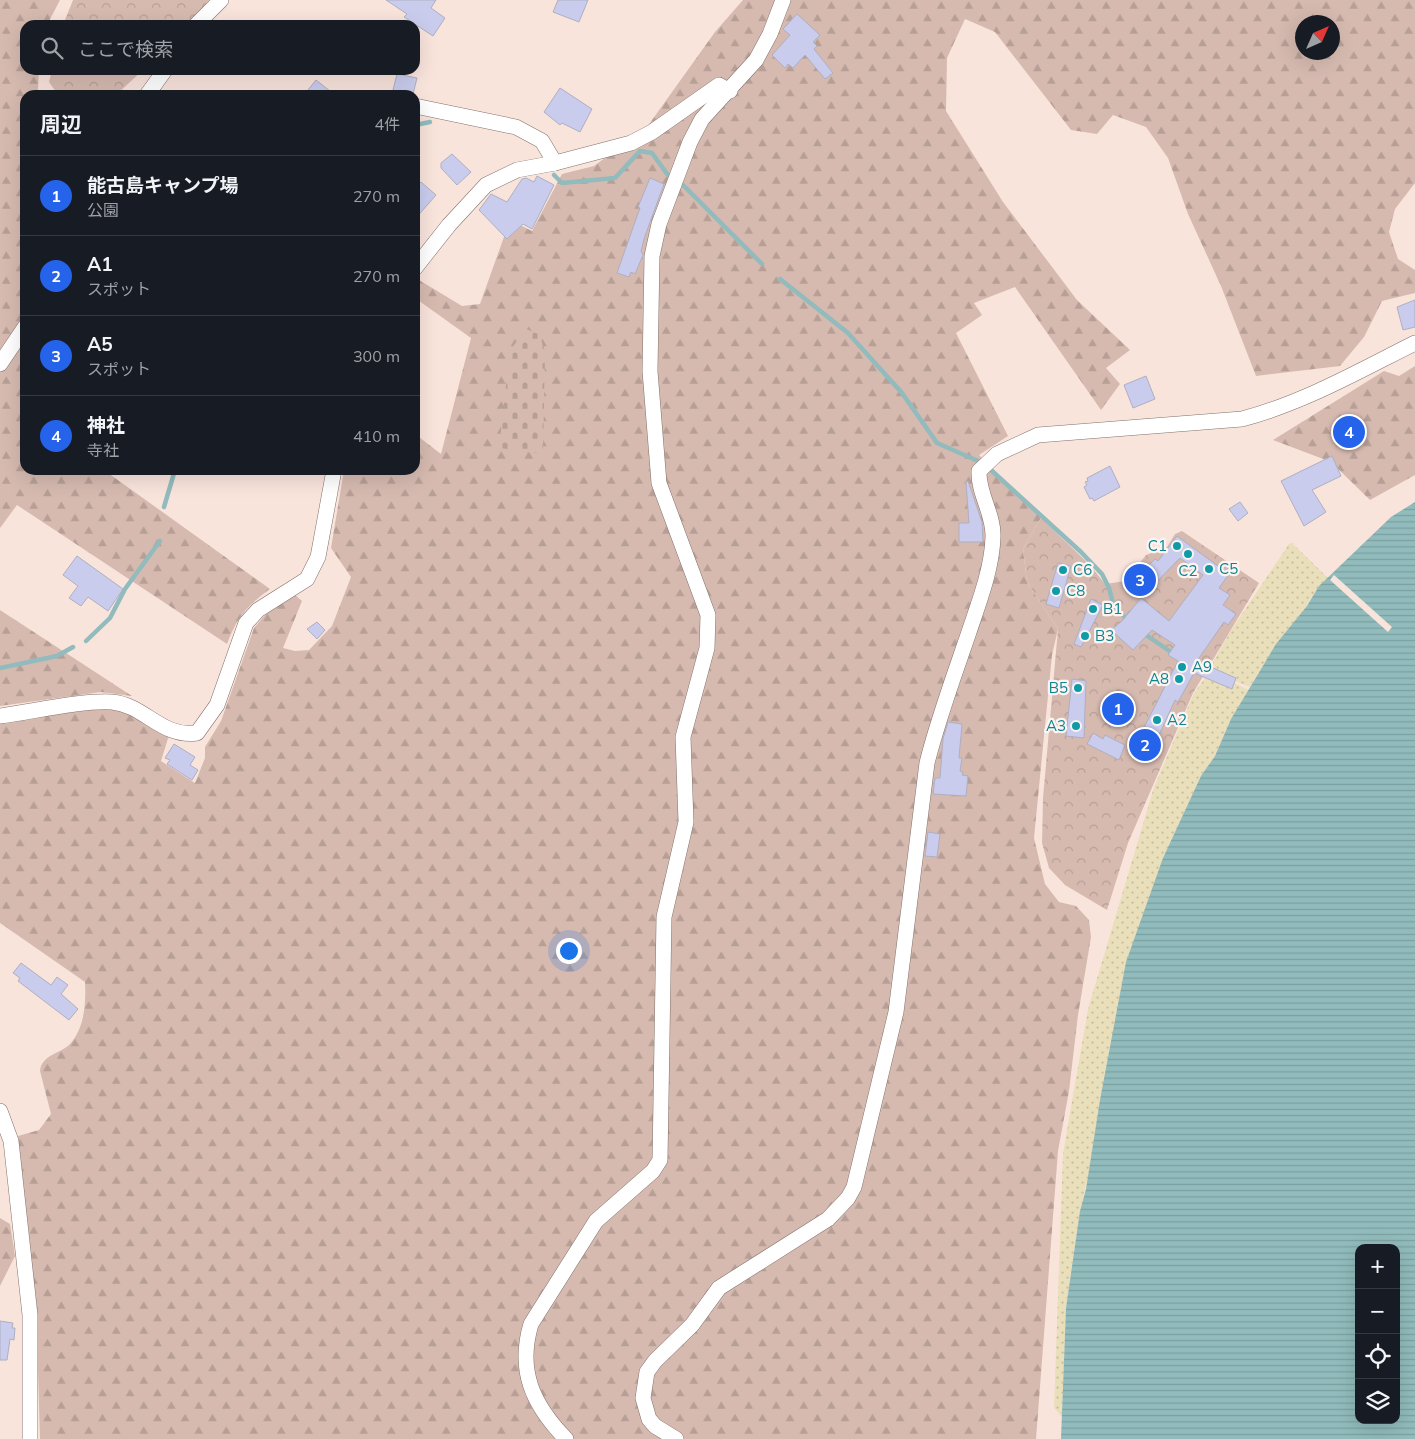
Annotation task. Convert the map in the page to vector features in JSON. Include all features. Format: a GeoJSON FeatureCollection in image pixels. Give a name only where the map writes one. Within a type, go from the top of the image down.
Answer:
{"type":"FeatureCollection","features":[{"type":"Feature","properties":{"kind":"street"},"geometry":{"type":"LineString","coordinates":[[201,20],[221,0]]}},
{"type":"Feature","properties":{"kind":"street"},"geometry":{"type":"LineString","coordinates":[[566,1439],[546,1415],[527,1377],[525,1349],[531,1324],[596,1221],[653,1171],[660,1160],[664,917],[686,822],[683,737],[707,648],[708,615],[660,483],[650,371],[652,256],[659,224],[690,142],[702,119],[730,91],[756,60],[770,34],[783,0]]}},
{"type":"Feature","properties":{"kind":"street"},"geometry":{"type":"LineString","coordinates":[[151,90],[162,75]]}},
{"type":"Feature","properties":{"kind":"street"},"geometry":{"type":"LineString","coordinates":[[420,262],[449,225],[486,185],[518,170],[555,163],[631,143],[652,132],[719,86],[730,91]]}},
{"type":"Feature","properties":{"kind":"street"},"geometry":{"type":"LineString","coordinates":[[420,107],[516,127],[542,141],[555,163]]}},
{"type":"Feature","properties":{"kind":"street"},"geometry":{"type":"LineString","coordinates":[[0,364],[20,334]]}},
{"type":"Feature","properties":{"kind":"street"},"geometry":{"type":"LineString","coordinates":[[676,1439],[655,1426],[648,1419],[643,1398],[647,1372],[655,1361],[692,1325],[719,1288],[828,1218],[848,1198],[854,1187],[896,1012],[927,763],[935,733],[977,609],[991,555],[993,536],[990,514],[978,480],[979,471],[997,454],[1038,435],[1242,419],[1262,414],[1295,401],[1415,343]]}},
{"type":"Feature","properties":{"kind":"street"},"geometry":{"type":"LineString","coordinates":[[0,716],[113,702],[134,709],[183,735],[197,733],[217,705],[246,623],[258,610],[307,579],[318,557],[333,475]]}},
{"type":"Feature","properties":{"kind":"street"},"geometry":{"type":"LineString","coordinates":[[0,1111],[11,1142],[30,1315],[30,1439]]}},
{"type":"Feature","properties":{"kind":"green space"},"geometry":{"type":"Polygon","coordinates":[[[0,0],[60,0],[50,20],[20,20],[20,75],[39,75],[38,90],[20,90],[20,475],[111,475],[270,589],[255,601],[239,619],[227,644],[17,505],[0,528],[0,0]]]}},
{"type":"Feature","properties":{"kind":"green space"},"geometry":{"type":"Polygon","coordinates":[[[73,0],[209,0],[194,20],[65,20],[73,0]]]}},
{"type":"Feature","properties":{"kind":"green space"},"geometry":{"type":"Polygon","coordinates":[[[743,0],[1415,0],[1415,183],[1395,209],[1389,232],[1398,259],[1415,270],[1415,293],[1382,301],[1364,337],[1340,366],[1256,376],[1221,286],[1188,214],[1168,158],[1146,127],[1113,115],[1097,134],[1071,130],[995,32],[965,19],[947,58],[946,111],[1003,202],[1077,300],[1130,350],[1106,368],[1120,384],[1101,410],[1015,287],[974,303],[982,315],[956,333],[1008,436],[979,455],[1041,518],[1023,549],[1027,582],[1058,629],[1052,655],[1034,838],[1045,884],[1059,902],[1076,906],[1089,920],[1091,937],[1078,1015],[1069,1091],[1058,1151],[1036,1439],[40,1439],[36,1302],[18,1136],[39,1130],[51,1114],[40,1071],[41,1065],[48,1058],[67,1047],[76,1036],[84,1014],[85,982],[0,923],[0,721],[114,707],[170,732],[161,761],[195,783],[205,758],[205,747],[221,721],[254,628],[265,615],[294,594],[302,601],[283,648],[295,651],[309,650],[332,626],[351,577],[331,548],[343,475],[420,475],[420,438],[441,454],[471,338],[420,302],[420,281],[462,306],[480,304],[510,220],[532,231],[562,174],[594,166],[647,127],[715,32],[743,0]]]}},
{"type":"Feature","properties":{"kind":"green space"},"geometry":{"type":"Polygon","coordinates":[[[51,75],[138,75],[121,90],[55,90],[49,82],[51,75]]]}},
{"type":"Feature","properties":{"kind":"green space"},"geometry":{"type":"Polygon","coordinates":[[[526,329],[539,334],[545,351],[543,454],[499,448],[509,359],[514,345],[526,329]]]}},
{"type":"Feature","properties":{"kind":"green space"},"geometry":{"type":"Polygon","coordinates":[[[1415,366],[1415,475],[1370,500],[1331,462],[1273,440],[1384,371],[1399,376],[1415,366]]]}},
{"type":"Feature","properties":{"kind":"green space"},"geometry":{"type":"Polygon","coordinates":[[[1041,518],[1090,565],[1105,584],[1126,581],[1146,555],[1167,547],[1175,534],[1182,531],[1259,583],[1193,693],[1128,843],[1107,910],[1065,885],[1049,868],[1042,843],[1043,798],[1058,629],[1027,582],[1023,549],[1041,518]]]}},
{"type":"Feature","properties":{"kind":"green space"},"geometry":{"type":"Polygon","coordinates":[[[0,610],[132,696],[101,692],[0,706],[0,610]]]}},
{"type":"Feature","properties":{"kind":"green space"},"geometry":{"type":"Polygon","coordinates":[[[0,1218],[10,1224],[15,1256],[0,1286],[0,1218]]]}},
{"type":"Feature","properties":{"kind":"sand"},"geometry":{"type":"Polygon","coordinates":[[[1292,543],[1328,578],[1276,647],[1250,687],[1235,681],[1236,677],[1210,667],[1230,632],[1289,544],[1292,543]]]}},
{"type":"Feature","properties":{"kind":"sand"},"geometry":{"type":"Polygon","coordinates":[[[1205,678],[1232,689],[1234,683],[1249,690],[1231,719],[1215,756],[1201,776],[1163,858],[1080,1211],[1066,1308],[1062,1417],[1054,1408],[1063,1154],[1088,1009],[1154,787],[1194,693],[1205,678]]]}},
{"type":"Feature","properties":{"kind":"water"},"geometry":{"type":"Polygon","coordinates":[[[1415,502],[1415,1439],[1061,1439],[1066,1308],[1080,1211],[1086,1189],[1100,1100],[1126,962],[1163,858],[1201,776],[1215,756],[1231,719],[1276,644],[1307,606],[1319,586],[1391,517],[1415,502]]]}},
{"type":"Feature","properties":{"kind":"pier"},"geometry":{"type":"Polygon","coordinates":[[[1334,575],[1392,627],[1388,632],[1330,580],[1334,575]]]}},
{"type":"Feature","properties":{"kind":"building"},"geometry":{"type":"Polygon","coordinates":[[[386,0],[436,0],[431,8],[445,18],[433,36],[420,27],[420,20],[409,20],[404,17],[407,14],[386,0]]]}},
{"type":"Feature","properties":{"kind":"building"},"geometry":{"type":"Polygon","coordinates":[[[558,0],[588,0],[579,22],[553,12],[558,0]]]}},
{"type":"Feature","properties":{"kind":"building"},"geometry":{"type":"Polygon","coordinates":[[[797,14],[820,35],[813,42],[817,46],[814,49],[833,73],[825,79],[805,55],[793,68],[788,64],[785,68],[772,55],[790,35],[783,29],[797,14]]]}},
{"type":"Feature","properties":{"kind":"building"},"geometry":{"type":"Polygon","coordinates":[[[397,75],[417,78],[414,90],[393,90],[397,75]]]}},
{"type":"Feature","properties":{"kind":"building"},"geometry":{"type":"Polygon","coordinates":[[[316,80],[329,90],[308,90],[316,80]]]}},
{"type":"Feature","properties":{"kind":"building"},"geometry":{"type":"Polygon","coordinates":[[[560,88],[592,109],[580,132],[562,123],[560,125],[544,112],[560,88]]]}},
{"type":"Feature","properties":{"kind":"building"},"geometry":{"type":"Polygon","coordinates":[[[452,154],[471,172],[457,185],[441,168],[441,163],[452,154]]]}},
{"type":"Feature","properties":{"kind":"building"},"geometry":{"type":"Polygon","coordinates":[[[537,176],[554,185],[532,229],[523,224],[507,239],[479,210],[491,194],[507,202],[522,179],[526,178],[534,182],[537,176]]]}},
{"type":"Feature","properties":{"kind":"building"},"geometry":{"type":"Polygon","coordinates":[[[650,178],[664,184],[645,236],[641,251],[643,255],[635,274],[631,272],[629,277],[617,273],[640,208],[638,207],[650,178]]]}},
{"type":"Feature","properties":{"kind":"building"},"geometry":{"type":"Polygon","coordinates":[[[420,183],[436,195],[420,213],[420,183]]]}},
{"type":"Feature","properties":{"kind":"building"},"geometry":{"type":"Polygon","coordinates":[[[1415,300],[1415,327],[1403,330],[1397,307],[1415,300]]]}},
{"type":"Feature","properties":{"kind":"building"},"geometry":{"type":"Polygon","coordinates":[[[1146,376],[1155,399],[1133,408],[1124,385],[1146,376]]]}},
{"type":"Feature","properties":{"kind":"building"},"geometry":{"type":"Polygon","coordinates":[[[1332,456],[1341,476],[1312,490],[1326,512],[1304,526],[1281,481],[1332,456]]]}},
{"type":"Feature","properties":{"kind":"building"},"geometry":{"type":"Polygon","coordinates":[[[1110,466],[1120,487],[1094,501],[1092,498],[1090,499],[1084,487],[1087,485],[1085,482],[1088,481],[1087,478],[1110,466]]]}},
{"type":"Feature","properties":{"kind":"building"},"geometry":{"type":"Polygon","coordinates":[[[968,481],[982,522],[983,542],[959,542],[959,523],[969,523],[966,482],[968,481]]]}},
{"type":"Feature","properties":{"kind":"building"},"geometry":{"type":"Polygon","coordinates":[[[1240,502],[1248,513],[1238,521],[1229,509],[1240,502]]]}},
{"type":"Feature","properties":{"kind":"building"},"geometry":{"type":"Polygon","coordinates":[[[1177,536],[1229,574],[1219,588],[1230,595],[1223,605],[1236,614],[1228,625],[1224,622],[1197,661],[1236,678],[1232,689],[1194,673],[1178,702],[1175,700],[1149,757],[1133,749],[1178,661],[1168,655],[1175,645],[1152,630],[1133,650],[1111,630],[1122,621],[1141,598],[1128,586],[1155,559],[1158,561],[1177,536]],[[1180,558],[1141,598],[1169,621],[1203,575],[1180,558]]]}},
{"type":"Feature","properties":{"kind":"building"},"geometry":{"type":"Polygon","coordinates":[[[77,556],[123,589],[108,611],[88,597],[81,606],[69,598],[78,586],[63,575],[77,556]]]}},
{"type":"Feature","properties":{"kind":"building"},"geometry":{"type":"Polygon","coordinates":[[[1058,563],[1071,566],[1059,608],[1046,604],[1058,563]]]}},
{"type":"Feature","properties":{"kind":"building"},"geometry":{"type":"Polygon","coordinates":[[[1091,599],[1103,605],[1081,647],[1074,644],[1091,599]]]}},
{"type":"Feature","properties":{"kind":"building"},"geometry":{"type":"Polygon","coordinates":[[[317,622],[325,630],[317,639],[307,629],[317,622]]]}},
{"type":"Feature","properties":{"kind":"building"},"geometry":{"type":"Polygon","coordinates":[[[1072,679],[1086,681],[1084,738],[1066,736],[1072,679]]]}},
{"type":"Feature","properties":{"kind":"building"},"geometry":{"type":"Polygon","coordinates":[[[948,722],[962,724],[959,758],[962,758],[960,771],[963,772],[962,775],[968,776],[966,796],[933,794],[935,778],[940,778],[943,739],[948,722]]]}},
{"type":"Feature","properties":{"kind":"building"},"geometry":{"type":"Polygon","coordinates":[[[1093,733],[1103,739],[1105,735],[1125,745],[1119,760],[1087,744],[1093,733]]]}},
{"type":"Feature","properties":{"kind":"building"},"geometry":{"type":"Polygon","coordinates":[[[174,744],[195,757],[190,765],[198,770],[192,780],[167,764],[170,760],[165,758],[174,744]]]}},
{"type":"Feature","properties":{"kind":"building"},"geometry":{"type":"Polygon","coordinates":[[[928,832],[940,834],[937,857],[925,856],[928,832]]]}},
{"type":"Feature","properties":{"kind":"building"},"geometry":{"type":"Polygon","coordinates":[[[21,963],[51,985],[57,977],[68,985],[61,994],[78,1009],[69,1020],[18,981],[20,978],[13,973],[21,963]]]}},
{"type":"Feature","properties":{"kind":"building"},"geometry":{"type":"Polygon","coordinates":[[[0,1321],[13,1323],[12,1328],[15,1328],[14,1340],[10,1339],[7,1360],[0,1360],[0,1321]]]}},
{"type":"Feature","properties":{"kind":"waterway"},"geometry":{"type":"LineString","coordinates":[[420,124],[430,122]]}},
{"type":"Feature","properties":{"kind":"waterway"},"geometry":{"type":"LineString","coordinates":[[554,175],[562,183],[615,178],[640,151],[652,153],[670,178]]}},
{"type":"Feature","properties":{"kind":"waterway"},"geometry":{"type":"LineString","coordinates":[[682,184],[762,264]]}},
{"type":"Feature","properties":{"kind":"waterway"},"geometry":{"type":"LineString","coordinates":[[780,279],[848,333],[902,393],[937,443],[978,461]]}},
{"type":"Feature","properties":{"kind":"waterway"},"geometry":{"type":"LineString","coordinates":[[991,470],[1081,552],[1102,574],[1109,588],[1114,607],[1128,620]]}},
{"type":"Feature","properties":{"kind":"waterway"},"geometry":{"type":"LineString","coordinates":[[164,507],[174,475]]}},
{"type":"Feature","properties":{"kind":"waterway"},"geometry":{"type":"LineString","coordinates":[[86,641],[110,618],[125,589],[160,541]]}},
{"type":"Feature","properties":{"kind":"waterway"},"geometry":{"type":"LineString","coordinates":[[1143,633],[1174,654]]}},
{"type":"Feature","properties":{"kind":"waterway"},"geometry":{"type":"LineString","coordinates":[[0,668],[57,656],[73,647]]}},
{"type":"Feature","properties":{"kind":"place","name":"神社"},"geometry":{"type":"Point","coordinates":[1349,432]}},
{"type":"Feature","properties":{"kind":"place","name":"C1"},"geometry":{"type":"Point","coordinates":[1177,546]}},
{"type":"Feature","properties":{"kind":"place","name":"C2"},"geometry":{"type":"Point","coordinates":[1188,554]}},
{"type":"Feature","properties":{"kind":"place","name":"C5"},"geometry":{"type":"Point","coordinates":[1209,569]}},
{"type":"Feature","properties":{"kind":"place","name":"C6"},"geometry":{"type":"Point","coordinates":[1063,570]}},
{"type":"Feature","properties":{"kind":"place","name":"A5"},"geometry":{"type":"Point","coordinates":[1140,580]}},
{"type":"Feature","properties":{"kind":"place","name":"C8"},"geometry":{"type":"Point","coordinates":[1056,591]}},
{"type":"Feature","properties":{"kind":"place","name":"B1"},"geometry":{"type":"Point","coordinates":[1093,609]}},
{"type":"Feature","properties":{"kind":"place","name":"B3"},"geometry":{"type":"Point","coordinates":[1085,636]}},
{"type":"Feature","properties":{"kind":"place","name":"A9"},"geometry":{"type":"Point","coordinates":[1182,667]}},
{"type":"Feature","properties":{"kind":"place","name":"A8"},"geometry":{"type":"Point","coordinates":[1179,679]}},
{"type":"Feature","properties":{"kind":"place","name":"B5"},"geometry":{"type":"Point","coordinates":[1078,688]}},
{"type":"Feature","properties":{"kind":"place","name":"能古島キャンプ場"},"geometry":{"type":"Point","coordinates":[1118,709]}},
{"type":"Feature","properties":{"kind":"place","name":"A2"},"geometry":{"type":"Point","coordinates":[1157,720]}},
{"type":"Feature","properties":{"kind":"place","name":"A3"},"geometry":{"type":"Point","coordinates":[1076,726]}},
{"type":"Feature","properties":{"kind":"place","name":"A1"},"geometry":{"type":"Point","coordinates":[1145,745]}}]}
